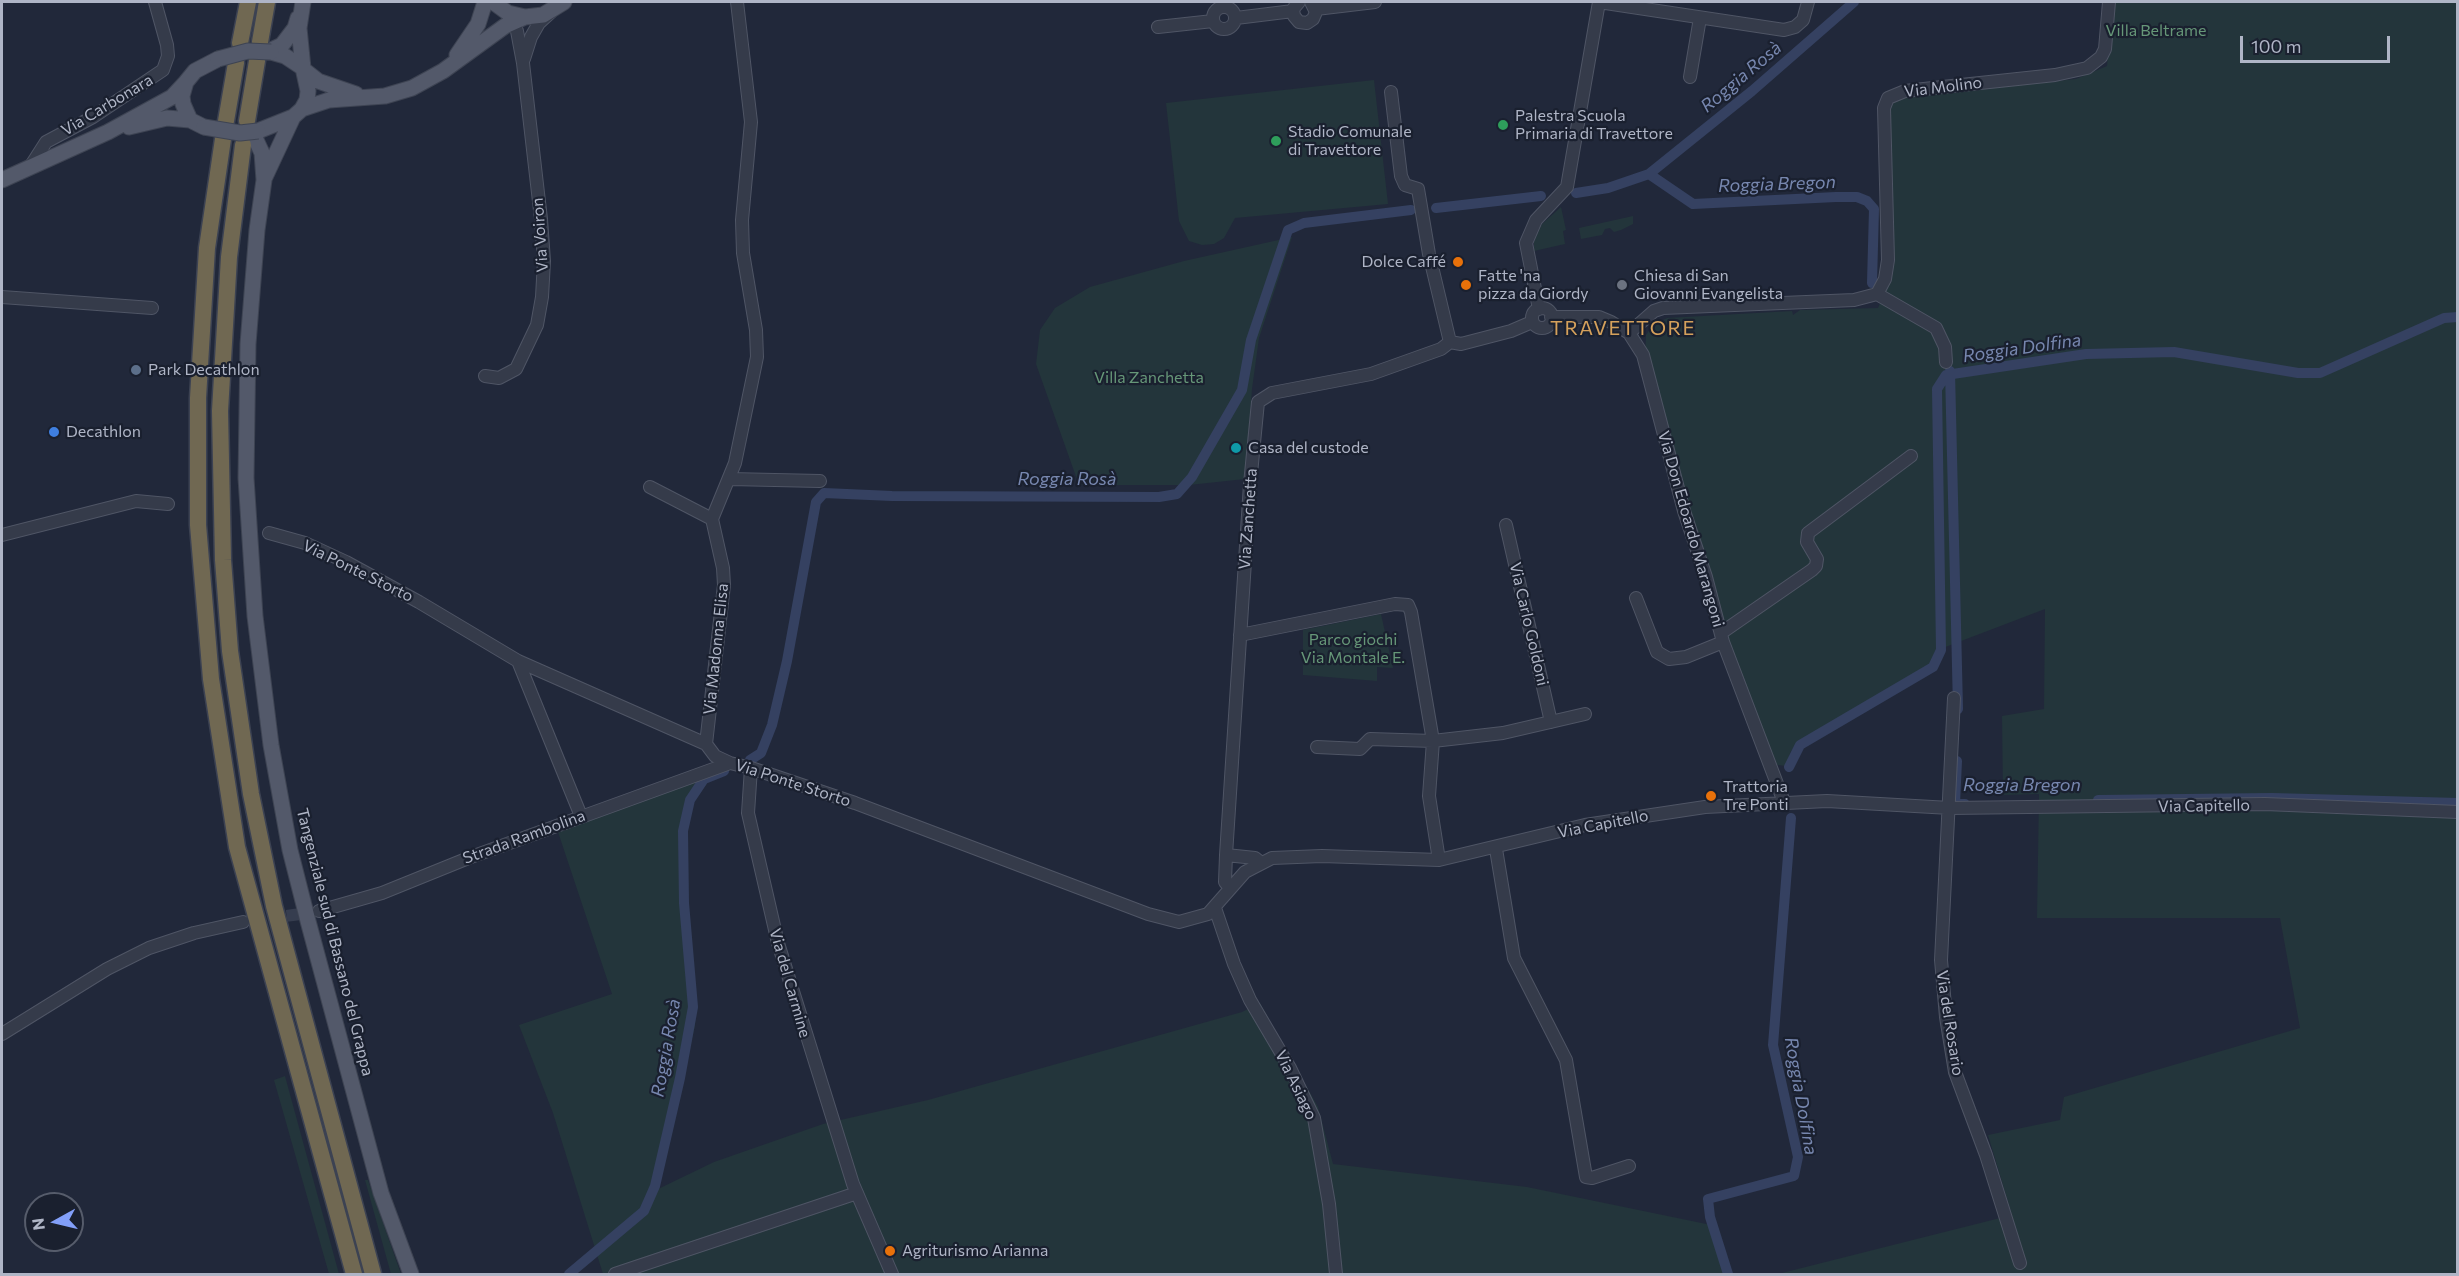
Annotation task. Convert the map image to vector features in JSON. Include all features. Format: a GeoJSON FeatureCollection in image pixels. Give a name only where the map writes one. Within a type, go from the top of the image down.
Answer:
{"type":"FeatureCollection","features":[{"type":"Feature","properties":{"kind":"highway"},"geometry":{"type":"LineString","coordinates":[[240,43],[248,2]]}},
{"type":"Feature","properties":{"kind":"highway"},"geometry":{"type":"LineString","coordinates":[[267,2],[265,51],[249,134],[224,310],[220,483],[231,661],[261,848],[300,1009],[373,1275]]}},
{"type":"Feature","properties":{"kind":"highway"},"geometry":{"type":"LineString","coordinates":[[226,121],[236,63]]}},
{"type":"Feature","properties":{"kind":"highway"},"geometry":{"type":"LineString","coordinates":[[223,139],[207,248],[198,398],[198,525],[210,670],[237,847],[354,1275]]}},
{"type":"Feature","properties":{"kind":"highway"},"geometry":{"type":"LineString","coordinates":[[261,848],[281,906],[383,1275]]}},
{"type":"Feature","properties":{"kind":"main road"},"geometry":{"type":"LineString","coordinates":[[443,71],[468,42],[478,24],[485,2]]}},
{"type":"Feature","properties":{"kind":"main road"},"geometry":{"type":"LineString","coordinates":[[493,2],[516,17]]}},
{"type":"Feature","properties":{"kind":"main road"},"geometry":{"type":"LineString","coordinates":[[108,132],[167,118],[190,120],[204,127],[249,134],[329,100],[385,96],[412,88],[443,71],[516,17],[561,4]]}},
{"type":"Feature","properties":{"kind":"main road","name":"Tangenziale sud di Bassano del Grappa"},"geometry":{"type":"LineString","coordinates":[[265,51],[282,45],[295,28],[302,6]]}},
{"type":"Feature","properties":{"kind":"main road","name":"Tangenziale sud di Bassano del Grappa"},"geometry":{"type":"LineString","coordinates":[[264,180],[308,91],[299,28],[302,6]]}},
{"type":"Feature","properties":{"kind":"main road"},"geometry":{"type":"LineString","coordinates":[[2,180],[108,132],[172,97],[195,71],[218,59],[248,51],[265,51],[285,56],[318,81],[362,97]]}},
{"type":"Feature","properties":{"kind":"main road"},"geometry":{"type":"LineString","coordinates":[[186,82],[183,104],[190,120]]}},
{"type":"Feature","properties":{"kind":"main road","name":"Tangenziale sud di Bassano del Grappa"},"geometry":{"type":"LineString","coordinates":[[249,134],[262,153],[264,180],[257,230],[248,344],[246,478],[255,616],[272,745],[290,850],[308,921],[381,1193],[411,1275]]}},
{"type":"Feature","properties":{"kind":"street","name":"Via Carbonara"},"geometry":{"type":"LineString","coordinates":[[30,167],[38,151],[52,138],[93,117],[163,70],[167,63],[167,45],[155,2]]}},
{"type":"Feature","properties":{"kind":"street"},"geometry":{"type":"LineString","coordinates":[[650,486],[712,519],[730,479],[750,399],[757,357],[756,330],[743,253],[742,220],[751,122],[737,2]]}},
{"type":"Feature","properties":{"kind":"street"},"geometry":{"type":"LineString","coordinates":[[1236,18],[1296,6],[1296,19],[1307,23],[1315,16],[1313,5],[1375,2]]}},
{"type":"Feature","properties":{"kind":"street"},"geometry":{"type":"LineString","coordinates":[[1539,309],[1526,243],[1536,220],[1567,187],[1599,2],[1784,30],[1795,27],[1803,20],[1808,2]]}},
{"type":"Feature","properties":{"kind":"street","name":"Via Molino"},"geometry":{"type":"LineString","coordinates":[[1877,294],[1885,279],[1888,260],[1884,108],[1888,98],[1905,92],[2055,75],[2087,68],[2101,57],[2105,49],[2108,37],[2109,2]]}},
{"type":"Feature","properties":{"kind":"street","name":"Via Voiron"},"geometry":{"type":"LineString","coordinates":[[523,63],[531,37],[539,23],[561,4]]}},
{"type":"Feature","properties":{"kind":"street"},"geometry":{"type":"LineString","coordinates":[[1225,4],[1233,11],[1236,18],[1232,26],[1227,29],[1219,28],[1213,21],[1216,10],[1225,4]]}},
{"type":"Feature","properties":{"kind":"street","name":"Via Voiron"},"geometry":{"type":"LineString","coordinates":[[485,376],[499,378],[516,369],[537,325],[542,297],[544,261],[541,219],[516,17]]}},
{"type":"Feature","properties":{"kind":"street"},"geometry":{"type":"LineString","coordinates":[[1690,77],[1700,18]]}},
{"type":"Feature","properties":{"kind":"street"},"geometry":{"type":"LineString","coordinates":[[1158,27],[1213,21]]}},
{"type":"Feature","properties":{"kind":"street"},"geometry":{"type":"LineString","coordinates":[[493,35],[504,34],[519,43]]}},
{"type":"Feature","properties":{"kind":"street"},"geometry":{"type":"LineString","coordinates":[[1391,92],[1401,176],[1405,185],[1418,189],[1429,254],[1450,342]]}},
{"type":"Feature","properties":{"kind":"street"},"geometry":{"type":"LineString","coordinates":[[1551,317],[1599,317],[1629,333],[1653,311],[1663,308],[1854,300],[1877,294],[1936,328],[1945,347],[1946,362]]}},
{"type":"Feature","properties":{"kind":"street"},"geometry":{"type":"LineString","coordinates":[[2,297],[152,308]]}},
{"type":"Feature","properties":{"kind":"street"},"geometry":{"type":"LineString","coordinates":[[1539,309],[1547,310],[1551,317],[1549,325],[1545,328],[1536,327],[1532,322],[1533,314],[1539,309]]}},
{"type":"Feature","properties":{"kind":"street","name":"Via Zanchetta"},"geometry":{"type":"LineString","coordinates":[[1230,888],[1225,882],[1226,855],[1258,402],[1272,393],[1380,371],[1441,349],[1450,342],[1461,344],[1511,331],[1532,322]]}},
{"type":"Feature","properties":{"kind":"street","name":"Via Don Edoardo Marangoni"},"geometry":{"type":"LineString","coordinates":[[1629,333],[1643,355],[1684,511],[1706,577],[1722,638],[1784,802]]}},
{"type":"Feature","properties":{"kind":"street"},"geometry":{"type":"LineString","coordinates":[[1636,598],[1657,652],[1669,659],[1686,657],[1722,638],[1816,566],[1817,560],[1807,542],[1808,532],[1911,456]]}},
{"type":"Feature","properties":{"kind":"street"},"geometry":{"type":"LineString","coordinates":[[730,479],[820,481]]}},
{"type":"Feature","properties":{"kind":"street"},"geometry":{"type":"LineString","coordinates":[[2,535],[96,509],[136,501],[168,504]]}},
{"type":"Feature","properties":{"kind":"street","name":"Via Madonna Elisa"},"geometry":{"type":"LineString","coordinates":[[706,744],[724,585],[723,567],[712,519]]}},
{"type":"Feature","properties":{"kind":"street","name":"Via Carlo Goldoni"},"geometry":{"type":"LineString","coordinates":[[1506,525],[1551,722]]}},
{"type":"Feature","properties":{"kind":"street","name":"Via Ponte Storto"},"geometry":{"type":"LineString","coordinates":[[269,533],[305,543],[346,562],[420,602],[518,661],[706,744],[715,756],[730,763],[855,803],[1161,918],[1179,922],[1198,918],[1215,908],[1230,888]]}},
{"type":"Feature","properties":{"kind":"street"},"geometry":{"type":"LineString","coordinates":[[1240,634],[1395,604],[1408,605],[1412,612],[1433,741],[1429,796],[1439,861]]}},
{"type":"Feature","properties":{"kind":"street"},"geometry":{"type":"LineString","coordinates":[[518,661],[581,816]]}},
{"type":"Feature","properties":{"kind":"street"},"geometry":{"type":"LineString","coordinates":[[1950,808],[1954,698]]}},
{"type":"Feature","properties":{"kind":"street"},"geometry":{"type":"LineString","coordinates":[[1317,747],[1360,748],[1370,739],[1433,741],[1503,733],[1584,714]]}},
{"type":"Feature","properties":{"kind":"street","name":"Strada Rambolina"},"geometry":{"type":"LineString","coordinates":[[319,911],[382,893],[581,816],[730,763]]}},
{"type":"Feature","properties":{"kind":"street","name":"Via del Carmine"},"geometry":{"type":"LineString","coordinates":[[751,768],[748,813],[762,880],[800,1018],[857,1193],[892,1275]]}},
{"type":"Feature","properties":{"kind":"street","name":"Via Capitello"},"geometry":{"type":"LineString","coordinates":[[1230,888],[1260,862],[1280,856],[1439,861],[1496,849],[1585,825],[1706,807],[1784,802],[1827,801],[1950,808],[2265,804],[2457,812]]}},
{"type":"Feature","properties":{"kind":"street","name":"Via del Rosario"},"geometry":{"type":"LineString","coordinates":[[1950,808],[1941,960],[1946,1017],[1955,1072],[1986,1155],[2020,1263]]}},
{"type":"Feature","properties":{"kind":"street"},"geometry":{"type":"LineString","coordinates":[[1496,849],[1514,958],[1566,1060],[1586,1177],[1592,1178],[1629,1166]]}},
{"type":"Feature","properties":{"kind":"street","name":"Via Capitello"},"geometry":{"type":"LineString","coordinates":[[1226,855],[1255,858],[1260,862]]}},
{"type":"Feature","properties":{"kind":"street","name":"Via Asiago"},"geometry":{"type":"LineString","coordinates":[[1215,908],[1234,964],[1314,1118],[1329,1204],[1336,1275]]}},
{"type":"Feature","properties":{"kind":"street"},"geometry":{"type":"LineString","coordinates":[[2,1034],[107,969],[149,948],[194,933],[243,922]]}},
{"type":"Feature","properties":{"kind":"street"},"geometry":{"type":"LineString","coordinates":[[615,1275],[857,1193]]}},
{"type":"Feature","properties":{"kind":"green space","name":"Villa Beltrame"},"geometry":{"type":"Polygon","coordinates":[[[2112,2],[2457,2],[2457,1274],[1778,1274],[2012,1215],[1988,1135],[2060,1120],[2064,1097],[2300,1028],[2280,918],[2037,918],[2039,794],[2003,795],[2002,716],[2044,709],[2045,609],[1935,651],[1933,664],[1928,672],[1791,751],[1786,766],[1771,764],[1727,638],[1729,634],[1723,625],[1645,360],[1646,335],[1652,326],[1667,318],[1792,311],[1793,315],[1800,310],[1878,308],[1882,299],[1888,105],[1900,97],[2076,79],[2107,66],[2112,2]]]}},
{"type":"Feature","properties":{"kind":"green space","name":"Stadio Comunale di Travettore"},"geometry":{"type":"Polygon","coordinates":[[[1374,80],[1388,204],[1235,218],[1224,238],[1214,244],[1202,245],[1189,241],[1179,221],[1166,103],[1374,80]]]}},
{"type":"Feature","properties":{"kind":"green space"},"geometry":{"type":"Polygon","coordinates":[[[1561,207],[1566,230],[1563,231],[1565,244],[1534,251],[1534,241],[1542,224],[1561,207]]]}},
{"type":"Feature","properties":{"kind":"green space"},"geometry":{"type":"Polygon","coordinates":[[[1633,216],[1633,224],[1621,230],[1614,232],[1610,228],[1605,229],[1602,235],[1581,239],[1579,228],[1633,216]]]}},
{"type":"Feature","properties":{"kind":"green space","name":"Villa Zanchetta"},"geometry":{"type":"Polygon","coordinates":[[[1292,237],[1259,338],[1252,389],[1245,479],[1189,485],[1079,485],[1036,364],[1040,330],[1055,308],[1090,287],[1184,261],[1292,237]]]}},
{"type":"Feature","properties":{"kind":"green space","name":"Parco giochi Via Montale E."},"geometry":{"type":"Polygon","coordinates":[[[1381,614],[1393,668],[1377,667],[1377,681],[1303,675],[1303,630],[1381,614]]]}},
{"type":"Feature","properties":{"kind":"green space"},"geometry":{"type":"Polygon","coordinates":[[[697,776],[707,784],[700,791],[689,812],[686,843],[687,890],[696,1003],[695,1026],[656,1190],[714,1162],[823,1124],[928,1100],[1242,1012],[1260,1003],[1318,1107],[1333,1164],[1527,1187],[1716,1226],[1730,1274],[603,1274],[553,1113],[519,1025],[612,994],[558,832],[697,776]]]}},
{"type":"Feature","properties":{"kind":"green space"},"geometry":{"type":"Polygon","coordinates":[[[285,1076],[339,1274],[329,1274],[274,1080],[285,1076]]]}},
{"type":"Feature","properties":{"kind":"green space"},"geometry":{"type":"Polygon","coordinates":[[[365,1180],[368,1180],[401,1274],[391,1274],[365,1180]]]}},
{"type":"Feature","properties":{"kind":"waterway","name":"Roggia Rosà"},"geometry":{"type":"LineString","coordinates":[[1576,193],[1608,188],[1649,174],[1752,91],[1854,2]]}},
{"type":"Feature","properties":{"kind":"waterway","name":"Roggia Bregon"},"geometry":{"type":"LineString","coordinates":[[1649,174],[1693,204],[1836,197],[1857,197],[1867,201],[1874,209],[1872,283]]}},
{"type":"Feature","properties":{"kind":"waterway","name":"Roggia Rosà"},"geometry":{"type":"LineString","coordinates":[[1436,208],[1541,196]]}},
{"type":"Feature","properties":{"kind":"waterway","name":"Roggia Rosà"},"geometry":{"type":"LineString","coordinates":[[750,760],[761,753],[772,725],[787,661],[816,502],[824,493],[892,496],[1159,497],[1177,494],[1192,477],[1242,390],[1251,340],[1288,230],[1304,223],[1411,210]]}},
{"type":"Feature","properties":{"kind":"waterway","name":"Roggia Dolfina"},"geometry":{"type":"LineString","coordinates":[[1789,767],[1800,745],[1933,667],[1941,650],[1937,389],[1946,375],[2086,354],[2174,352],[2298,373],[2320,373],[2444,318],[2458,317]]}},
{"type":"Feature","properties":{"kind":"waterway","name":"Roggia Bregon"},"geometry":{"type":"LineString","coordinates":[[1950,371],[1958,709]]}},
{"type":"Feature","properties":{"kind":"waterway","name":"Roggia Bregon"},"geometry":{"type":"LineString","coordinates":[[1957,761],[1955,804],[1965,804]]}},
{"type":"Feature","properties":{"kind":"waterway","name":"Roggia Rosà"},"geometry":{"type":"LineString","coordinates":[[569,1274],[644,1211],[655,1186],[680,1078],[693,1007],[684,903],[683,831],[690,800],[704,779],[724,771]]}},
{"type":"Feature","properties":{"kind":"waterway","name":"Roggia Bregon"},"geometry":{"type":"LineString","coordinates":[[2098,800],[2272,798],[2458,803]]}},
{"type":"Feature","properties":{"kind":"waterway","name":"Roggia Dolfina"},"geometry":{"type":"LineString","coordinates":[[1728,1274],[1710,1217],[1708,1199],[1794,1176],[1798,1157],[1773,1045],[1791,818]]}},
{"type":"Feature","properties":{"kind":"tunnel"},"geometry":{"type":"LineString","coordinates":[[251,921],[314,912]]}},
{"type":"Feature","properties":{"kind":"place","name":"Palestra Scuola Primaria di Travettore"},"geometry":{"type":"Point","coordinates":[1503,125]}},
{"type":"Feature","properties":{"kind":"place","name":"Stadio Comunale di Travettore"},"geometry":{"type":"Point","coordinates":[1276,141]}},
{"type":"Feature","properties":{"kind":"place","name":"Dolce Caffé"},"geometry":{"type":"Point","coordinates":[1458,262]}},
{"type":"Feature","properties":{"kind":"place","name":"Fatte 'na pizza da Giordy"},"geometry":{"type":"Point","coordinates":[1466,285]}},
{"type":"Feature","properties":{"kind":"place","name":"Chiesa di San Giovanni Evangelista"},"geometry":{"type":"Point","coordinates":[1622,285]}},
{"type":"Feature","properties":{"kind":"place","name":"Park Decathlon"},"geometry":{"type":"Point","coordinates":[136,370]}},
{"type":"Feature","properties":{"kind":"place","name":"Decathlon"},"geometry":{"type":"Point","coordinates":[54,432]}},
{"type":"Feature","properties":{"kind":"place","name":"Casa del custode"},"geometry":{"type":"Point","coordinates":[1236,448]}},
{"type":"Feature","properties":{"kind":"place","name":"Trattoria Tre Ponti"},"geometry":{"type":"Point","coordinates":[1711,796]}},
{"type":"Feature","properties":{"kind":"place","name":"Agriturismo Arianna"},"geometry":{"type":"Point","coordinates":[890,1251]}},
{"type":"Feature","properties":{"kind":"district","name":"TRAVETTORE"},"geometry":{"type":"Point","coordinates":[1623,328]}}]}
